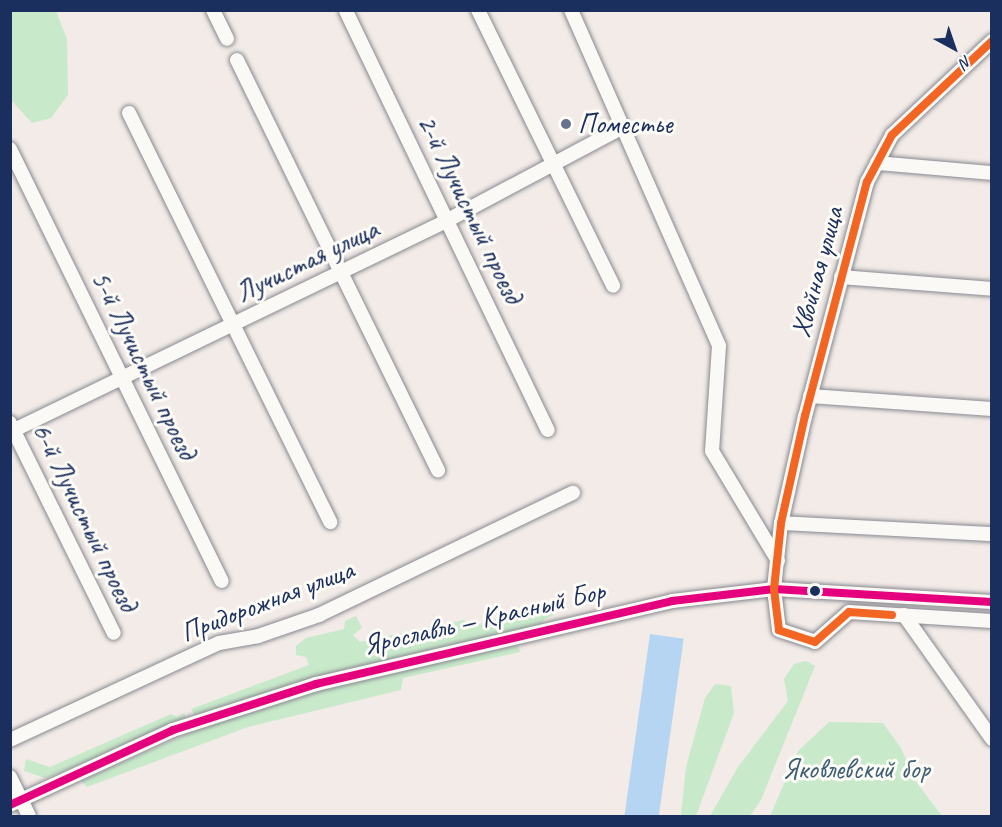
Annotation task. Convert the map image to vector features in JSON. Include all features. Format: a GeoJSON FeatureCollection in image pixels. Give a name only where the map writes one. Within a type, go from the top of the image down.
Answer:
{"type":"FeatureCollection","features":[{"type":"Feature","properties":{"kind":"street"},"geometry":{"type":"LineString","coordinates":[[213,10],[227,39]]}},
{"type":"Feature","properties":{"kind":"street"},"geometry":{"type":"LineString","coordinates":[[478,10],[613,286]]}},
{"type":"Feature","properties":{"kind":"street"},"geometry":{"type":"LineString","coordinates":[[572,10],[621,128],[719,346],[712,451],[778,561]]}},
{"type":"Feature","properties":{"kind":"street","name":"2-й Лучистый проезд"},"geometry":{"type":"LineString","coordinates":[[346,11],[549,430]]}},
{"type":"Feature","properties":{"kind":"street","name":"Хвойная улица"},"geometry":{"type":"LineString","coordinates":[[904,615],[849,612],[815,642],[779,630],[774,589],[781,523],[810,396],[867,182],[892,135],[992,41]]}},
{"type":"Feature","properties":{"kind":"street"},"geometry":{"type":"LineString","coordinates":[[237,60],[438,470]]}},
{"type":"Feature","properties":{"kind":"street"},"geometry":{"type":"LineString","coordinates":[[129,113],[330,522]]}},
{"type":"Feature","properties":{"kind":"street","name":"Лучистая улица"},"geometry":{"type":"LineString","coordinates":[[12,428],[234,326],[448,220],[621,128]]}},
{"type":"Feature","properties":{"kind":"street","name":"5-й Лучистый проезд"},"geometry":{"type":"LineString","coordinates":[[10,149],[222,581]]}},
{"type":"Feature","properties":{"kind":"street"},"geometry":{"type":"LineString","coordinates":[[876,163],[992,173]]}},
{"type":"Feature","properties":{"kind":"street"},"geometry":{"type":"LineString","coordinates":[[842,277],[992,289]]}},
{"type":"Feature","properties":{"kind":"street"},"geometry":{"type":"LineString","coordinates":[[810,396],[992,410]]}},
{"type":"Feature","properties":{"kind":"street","name":"6-й Лучистый проезд"},"geometry":{"type":"LineString","coordinates":[[12,428],[114,633]]}},
{"type":"Feature","properties":{"kind":"street","name":"Придорожная улица"},"geometry":{"type":"LineString","coordinates":[[10,740],[219,643],[258,636],[319,615],[573,493]]}},
{"type":"Feature","properties":{"kind":"street"},"geometry":{"type":"LineString","coordinates":[[781,523],[992,534]]}},
{"type":"Feature","properties":{"kind":"street","name":"Ярославль — Красный Бор"},"geometry":{"type":"LineString","coordinates":[[16,802],[173,730],[316,684],[672,600],[774,589],[992,602]]}},
{"type":"Feature","properties":{"kind":"street"},"geometry":{"type":"LineString","coordinates":[[904,615],[992,621]]}},
{"type":"Feature","properties":{"kind":"street"},"geometry":{"type":"LineString","coordinates":[[904,615],[992,740]]}},
{"type":"Feature","properties":{"kind":"street"},"geometry":{"type":"LineString","coordinates":[[10,777],[16,802],[29,816]]}},
{"type":"Feature","properties":{"kind":"green space"},"geometry":{"type":"Polygon","coordinates":[[[11,10],[56,11],[67,39],[68,95],[51,118],[32,123],[11,100],[11,10]]]}},
{"type":"Feature","properties":{"kind":"green space"},"geometry":{"type":"Polygon","coordinates":[[[555,601],[553,615],[545,619],[541,626],[371,664],[195,716],[191,709],[309,665],[306,657],[296,655],[296,646],[306,638],[344,629],[345,621],[356,616],[362,628],[353,635],[360,642],[464,620],[476,625],[555,601]]]}},
{"type":"Feature","properties":{"kind":"green space"},"geometry":{"type":"Polygon","coordinates":[[[518,645],[520,652],[403,678],[401,690],[248,727],[87,787],[81,781],[223,718],[322,688],[518,645]]]}},
{"type":"Feature","properties":{"kind":"green space"},"geometry":{"type":"Polygon","coordinates":[[[806,661],[815,666],[761,800],[750,816],[710,816],[738,767],[788,701],[784,679],[794,664],[806,661]]]}},
{"type":"Feature","properties":{"kind":"green space"},"geometry":{"type":"Polygon","coordinates":[[[715,684],[731,686],[734,713],[696,816],[681,815],[686,767],[705,698],[715,684]]]}},
{"type":"Feature","properties":{"kind":"green space"},"geometry":{"type":"Polygon","coordinates":[[[184,713],[186,718],[57,774],[45,778],[24,771],[26,759],[50,767],[171,714],[177,717],[184,713]]]}},
{"type":"Feature","properties":{"kind":"green space","name":"Яковлевский бор"},"geometry":{"type":"Polygon","coordinates":[[[829,722],[883,723],[901,748],[914,779],[942,816],[770,816],[798,751],[829,722]]]}},
{"type":"Feature","properties":{"kind":"water"},"geometry":{"type":"Polygon","coordinates":[[[650,634],[684,639],[659,816],[624,816],[650,634]]]}},
{"type":"Feature","properties":{"kind":"transit line"},"geometry":{"type":"LineString","coordinates":[[892,615],[849,612],[815,642],[779,630],[774,589],[781,523],[805,416],[867,182],[892,135],[992,41]]}},
{"type":"Feature","properties":{"kind":"transit line"},"geometry":{"type":"LineString","coordinates":[[10,805],[173,730],[316,684],[672,601],[774,589],[992,602]]}},
{"type":"Feature","properties":{"kind":"place","name":"Поместье"},"geometry":{"type":"Point","coordinates":[566,124]}}]}
